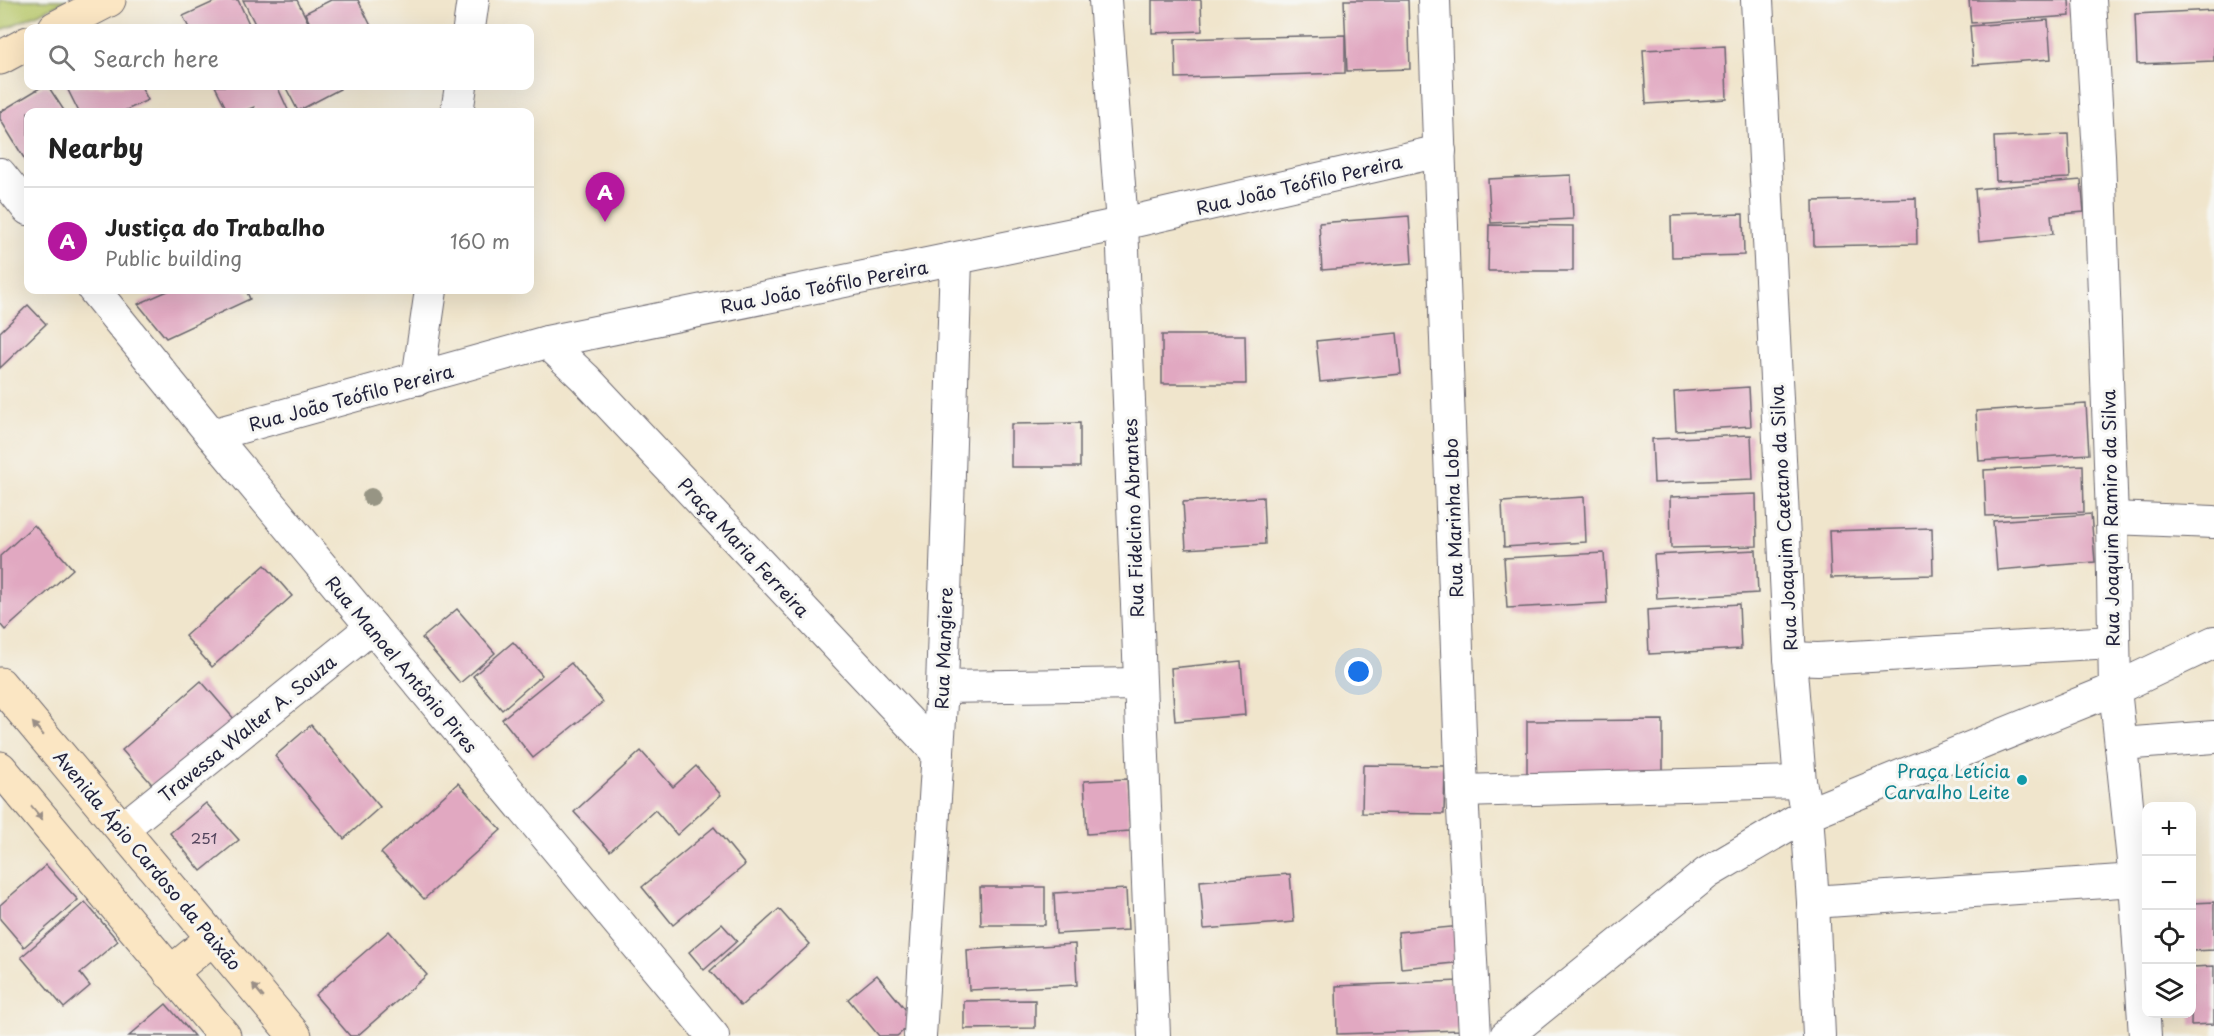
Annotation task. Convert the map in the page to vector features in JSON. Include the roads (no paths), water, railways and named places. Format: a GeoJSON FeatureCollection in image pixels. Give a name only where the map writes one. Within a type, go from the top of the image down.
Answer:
{"type":"FeatureCollection","features":[{"type":"Feature","properties":{"kind":"main road"},"geometry":{"type":"LineString","coordinates":[[63,24],[109,0]]}},
{"type":"Feature","properties":{"kind":"main road"},"geometry":{"type":"LineString","coordinates":[[0,58],[24,45]]}},
{"type":"Feature","properties":{"kind":"main road","name":"Avenida Ápio Cardoso da Paixão"},"geometry":{"type":"LineString","coordinates":[[0,684],[295,1036]]}},
{"type":"Feature","properties":{"kind":"main road"},"geometry":{"type":"LineString","coordinates":[[0,768],[224,1036]]}},
{"type":"Feature","properties":{"kind":"main road"},"geometry":{"type":"LineString","coordinates":[[170,973],[213,938]]}},
{"type":"Feature","properties":{"kind":"street"},"geometry":{"type":"LineString","coordinates":[[470,24],[473,0]]}},
{"type":"Feature","properties":{"kind":"street","name":"Rua Fidelcino Abrantes"},"geometry":{"type":"LineString","coordinates":[[1106,0],[1122,224],[1154,1036]]}},
{"type":"Feature","properties":{"kind":"street","name":"Rua Marinha Lobo"},"geometry":{"type":"LineString","coordinates":[[1434,0],[1462,791],[1475,1036]]}},
{"type":"Feature","properties":{"kind":"street","name":"Rua Joaquim Caetano da Silva"},"geometry":{"type":"LineString","coordinates":[[1757,0],[1790,658],[1800,782],[1807,814],[1819,1036]]}},
{"type":"Feature","properties":{"kind":"street","name":"Rua Joaquim Ramiro da Silva"},"geometry":{"type":"LineString","coordinates":[[2090,0],[2112,518],[2115,689],[2135,880],[2145,1036]]}},
{"type":"Feature","properties":{"kind":"street"},"geometry":{"type":"LineString","coordinates":[[458,108],[460,90]]}},
{"type":"Feature","properties":{"kind":"street","name":"Rua João Teófilo Pereira"},"geometry":{"type":"LineString","coordinates":[[212,435],[548,342],[956,260],[1440,151]]}},
{"type":"Feature","properties":{"kind":"street"},"geometry":{"type":"LineString","coordinates":[[0,174],[24,204]]}},
{"type":"Feature","properties":{"kind":"street","name":"Rua Mangiere"},"geometry":{"type":"LineString","coordinates":[[920,1036],[942,687],[956,260]]}},
{"type":"Feature","properties":{"kind":"street","name":"Rua Manoel Antônio Pires"},"geometry":{"type":"LineString","coordinates":[[96,294],[713,1036]]}},
{"type":"Feature","properties":{"kind":"street"},"geometry":{"type":"LineString","coordinates":[[418,379],[430,294]]}},
{"type":"Feature","properties":{"kind":"street","name":"Praça Maria Ferreira"},"geometry":{"type":"LineString","coordinates":[[548,342],[585,378],[938,753]]}},
{"type":"Feature","properties":{"kind":"street"},"geometry":{"type":"LineString","coordinates":[[2112,518],[2214,522]]}},
{"type":"Feature","properties":{"kind":"street","name":"Travessa Walter A. Souza"},"geometry":{"type":"LineString","coordinates":[[122,830],[372,627]]}},
{"type":"Feature","properties":{"kind":"street"},"geometry":{"type":"LineString","coordinates":[[1790,658],[1818,659],[2113,642]]}},
{"type":"Feature","properties":{"kind":"street"},"geometry":{"type":"LineString","coordinates":[[1506,1036],[1707,873],[1807,814],[2115,689],[2214,642]]}},
{"type":"Feature","properties":{"kind":"street"},"geometry":{"type":"LineString","coordinates":[[942,687],[1140,684]]}},
{"type":"Feature","properties":{"kind":"street"},"geometry":{"type":"LineString","coordinates":[[2121,744],[2214,737]]}},
{"type":"Feature","properties":{"kind":"street"},"geometry":{"type":"LineString","coordinates":[[1462,791],[1800,782]]}},
{"type":"Feature","properties":{"kind":"street"},"geometry":{"type":"LineString","coordinates":[[1813,902],[2135,880]]}},
{"type":"Feature","properties":{"kind":"place","name":"Justiça do Trabalho"},"geometry":{"type":"Point","coordinates":[605,222]}},
{"type":"Feature","properties":{"kind":"place","name":"Praça Letícia Carvalho Leite"},"geometry":{"type":"Point","coordinates":[2022,780]}}]}
